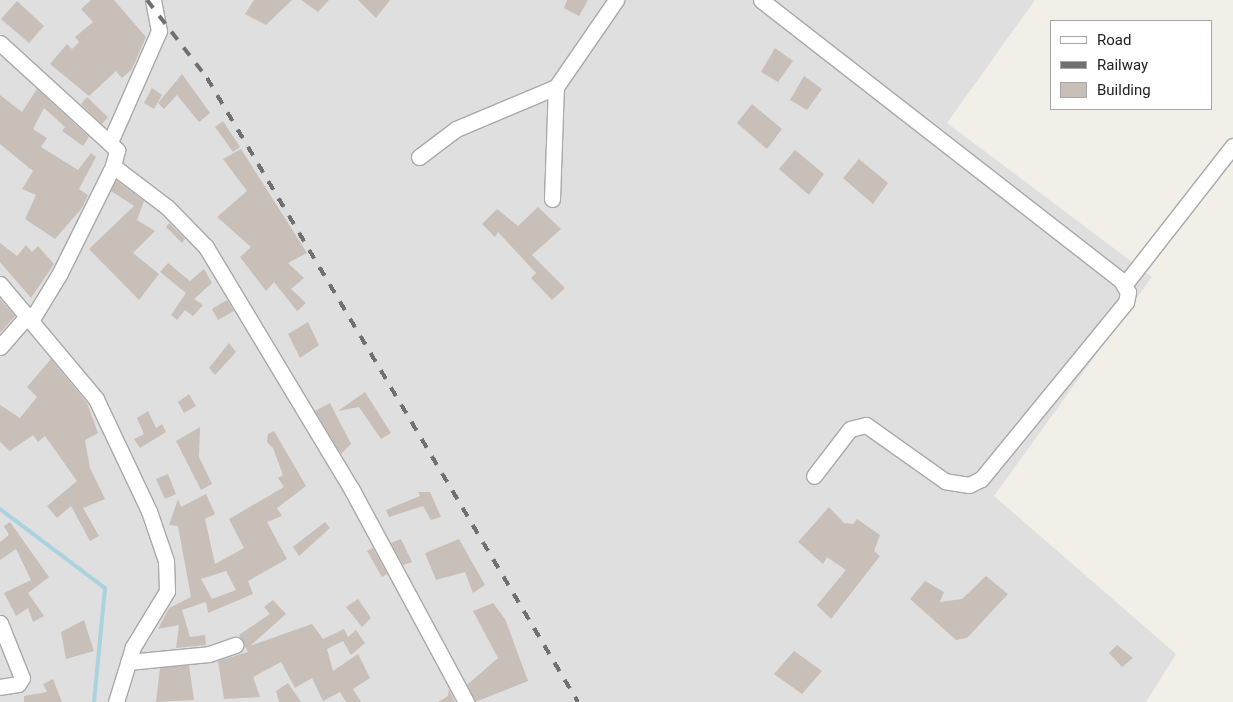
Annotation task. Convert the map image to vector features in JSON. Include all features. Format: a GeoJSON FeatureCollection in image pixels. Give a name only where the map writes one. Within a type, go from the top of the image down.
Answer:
{"type":"FeatureCollection","features":[{"type":"Feature","properties":{"kind":"street"},"geometry":{"type":"LineString","coordinates":[[110,142],[159,31],[153,0]]}},
{"type":"Feature","properties":{"kind":"street"},"geometry":{"type":"LineString","coordinates":[[419,157],[447,134],[556,87],[616,0]]}},
{"type":"Feature","properties":{"kind":"street"},"geometry":{"type":"LineString","coordinates":[[761,0],[1125,284]]}},
{"type":"Feature","properties":{"kind":"street"},"geometry":{"type":"LineString","coordinates":[[0,44],[117,150],[113,166],[30,317],[0,346]]}},
{"type":"Feature","properties":{"kind":"street"},"geometry":{"type":"LineString","coordinates":[[552,199],[556,87]]}},
{"type":"Feature","properties":{"kind":"street"},"geometry":{"type":"LineString","coordinates":[[814,476],[850,429],[866,425],[945,481],[969,485],[981,479],[1126,302],[1125,284],[1233,146]]}},
{"type":"Feature","properties":{"kind":"street"},"geometry":{"type":"LineString","coordinates":[[113,166],[167,207],[206,247],[348,482],[466,702]]}},
{"type":"Feature","properties":{"kind":"street"},"geometry":{"type":"LineString","coordinates":[[0,284],[30,317],[96,399],[149,511],[166,561],[169,577],[164,597],[128,662],[116,702]]}},
{"type":"Feature","properties":{"kind":"street"},"geometry":{"type":"LineString","coordinates":[[0,623],[22,678],[18,684],[0,687]]}},
{"type":"Feature","properties":{"kind":"street"},"geometry":{"type":"LineString","coordinates":[[128,662],[209,654],[235,645]]}},
{"type":"Feature","properties":{"kind":"shaded area"},"geometry":{"type":"Polygon","coordinates":[[[0,0],[1035,0],[947,123],[1152,277],[994,496],[1176,654],[1146,702],[0,702],[0,0]]]}},
{"type":"Feature","properties":{"kind":"building"},"geometry":{"type":"Polygon","coordinates":[[[91,0],[114,0],[146,37],[132,69],[122,78],[116,71],[89,96],[50,64],[67,44],[72,49],[79,42],[75,37],[93,22],[81,9],[91,0]]]}},
{"type":"Feature","properties":{"kind":"building"},"geometry":{"type":"Polygon","coordinates":[[[254,0],[292,0],[266,25],[245,14],[254,0]]]}},
{"type":"Feature","properties":{"kind":"building"},"geometry":{"type":"Polygon","coordinates":[[[301,0],[329,0],[318,12],[301,0]]]}},
{"type":"Feature","properties":{"kind":"building"},"geometry":{"type":"Polygon","coordinates":[[[358,0],[390,0],[376,18],[358,0]]]}},
{"type":"Feature","properties":{"kind":"building"},"geometry":{"type":"Polygon","coordinates":[[[567,0],[588,0],[579,16],[564,8],[567,0]]]}},
{"type":"Feature","properties":{"kind":"building"},"geometry":{"type":"Polygon","coordinates":[[[17,1],[44,26],[29,43],[1,19],[17,1]]]}},
{"type":"Feature","properties":{"kind":"building"},"geometry":{"type":"Polygon","coordinates":[[[775,48],[793,61],[778,82],[761,72],[775,48]]]}},
{"type":"Feature","properties":{"kind":"building"},"geometry":{"type":"Polygon","coordinates":[[[182,74],[210,113],[199,122],[177,95],[164,109],[158,103],[182,74]]]}},
{"type":"Feature","properties":{"kind":"building"},"geometry":{"type":"Polygon","coordinates":[[[804,76],[822,89],[807,110],[790,100],[804,76]]]}},
{"type":"Feature","properties":{"kind":"building"},"geometry":{"type":"Polygon","coordinates":[[[152,88],[162,95],[154,109],[144,103],[152,88]]]}},
{"type":"Feature","properties":{"kind":"building"},"geometry":{"type":"Polygon","coordinates":[[[37,89],[89,137],[83,146],[62,131],[65,127],[44,108],[33,129],[47,138],[41,147],[78,170],[91,153],[96,157],[79,189],[88,195],[82,208],[55,239],[25,219],[36,195],[22,189],[33,171],[0,144],[0,95],[22,112],[37,89]]]}},
{"type":"Feature","properties":{"kind":"building"},"geometry":{"type":"Polygon","coordinates":[[[87,97],[108,117],[102,124],[81,104],[87,97]]]}},
{"type":"Feature","properties":{"kind":"building"},"geometry":{"type":"Polygon","coordinates":[[[752,104],[782,129],[767,149],[737,123],[752,104]]]}},
{"type":"Feature","properties":{"kind":"building"},"geometry":{"type":"Polygon","coordinates":[[[223,121],[240,147],[233,152],[215,127],[223,121]]]}},
{"type":"Feature","properties":{"kind":"building"},"geometry":{"type":"Polygon","coordinates":[[[241,149],[307,253],[288,263],[304,278],[291,289],[306,303],[297,311],[274,282],[266,291],[240,257],[251,247],[217,217],[247,191],[223,159],[241,149]]]}},
{"type":"Feature","properties":{"kind":"building"},"geometry":{"type":"Polygon","coordinates":[[[795,150],[824,174],[809,195],[779,169],[795,150]]]}},
{"type":"Feature","properties":{"kind":"building"},"geometry":{"type":"Polygon","coordinates":[[[859,159],[888,183],[873,204],[843,178],[859,159]]]}},
{"type":"Feature","properties":{"kind":"building"},"geometry":{"type":"Polygon","coordinates":[[[116,180],[144,201],[137,220],[155,231],[133,253],[159,274],[139,300],[89,249],[134,206],[111,191],[116,180]]]}},
{"type":"Feature","properties":{"kind":"building"},"geometry":{"type":"Polygon","coordinates":[[[538,207],[561,229],[532,255],[565,288],[552,300],[531,278],[536,273],[498,232],[495,237],[482,224],[497,209],[518,226],[538,207]]]}},
{"type":"Feature","properties":{"kind":"building"},"geometry":{"type":"Polygon","coordinates":[[[169,223],[185,239],[182,243],[166,227],[169,223]]]}},
{"type":"Feature","properties":{"kind":"building"},"geometry":{"type":"Polygon","coordinates":[[[0,243],[17,256],[26,245],[32,252],[38,246],[54,264],[31,298],[0,262],[0,243]]]}},
{"type":"Feature","properties":{"kind":"building"},"geometry":{"type":"Polygon","coordinates":[[[168,263],[190,281],[204,269],[212,283],[194,299],[203,305],[193,316],[185,310],[177,320],[171,315],[186,293],[160,272],[168,263]]]}},
{"type":"Feature","properties":{"kind":"building"},"geometry":{"type":"Polygon","coordinates":[[[0,299],[15,316],[0,333],[0,299]]]}},
{"type":"Feature","properties":{"kind":"building"},"geometry":{"type":"Polygon","coordinates":[[[227,300],[234,311],[218,320],[212,309],[227,300]]]}},
{"type":"Feature","properties":{"kind":"building"},"geometry":{"type":"Polygon","coordinates":[[[308,322],[319,345],[300,358],[288,334],[308,322]]]}},
{"type":"Feature","properties":{"kind":"building"},"geometry":{"type":"Polygon","coordinates":[[[229,343],[236,352],[215,375],[209,368],[229,343]]]}},
{"type":"Feature","properties":{"kind":"building"},"geometry":{"type":"Polygon","coordinates":[[[51,359],[87,403],[98,433],[85,440],[90,468],[105,499],[83,508],[99,536],[90,541],[71,506],[57,518],[47,506],[77,481],[45,436],[38,442],[33,435],[10,451],[0,442],[0,405],[20,418],[37,397],[27,387],[51,359]]]}},
{"type":"Feature","properties":{"kind":"building"},"geometry":{"type":"Polygon","coordinates":[[[365,392],[391,433],[381,439],[359,407],[338,411],[365,392]]]}},
{"type":"Feature","properties":{"kind":"building"},"geometry":{"type":"Polygon","coordinates":[[[189,394],[196,406],[184,413],[178,402],[189,394]]]}},
{"type":"Feature","properties":{"kind":"building"},"geometry":{"type":"Polygon","coordinates":[[[330,403],[351,444],[341,454],[315,411],[330,403]]]}},
{"type":"Feature","properties":{"kind":"building"},"geometry":{"type":"Polygon","coordinates":[[[148,411],[156,428],[162,424],[166,432],[140,448],[134,439],[144,434],[137,418],[148,411]]]}},
{"type":"Feature","properties":{"kind":"building"},"geometry":{"type":"Polygon","coordinates":[[[200,427],[199,457],[212,484],[201,490],[176,441],[200,427]]]}},
{"type":"Feature","properties":{"kind":"building"},"geometry":{"type":"Polygon","coordinates":[[[274,431],[306,486],[277,508],[282,516],[267,522],[287,559],[248,581],[253,594],[208,613],[206,602],[182,610],[190,637],[205,635],[206,645],[176,648],[179,625],[158,629],[169,608],[191,597],[178,526],[169,525],[178,499],[181,507],[206,494],[215,514],[205,519],[215,564],[244,548],[229,519],[284,487],[278,478],[283,475],[273,448],[267,442],[268,434],[274,431]],[[226,571],[201,579],[212,599],[236,590],[226,571]]]}},
{"type":"Feature","properties":{"kind":"building"},"geometry":{"type":"Polygon","coordinates":[[[168,474],[176,494],[165,499],[156,479],[168,474]]]}},
{"type":"Feature","properties":{"kind":"building"},"geometry":{"type":"Polygon","coordinates":[[[418,492],[430,492],[441,517],[431,520],[423,506],[389,517],[386,510],[420,496],[418,492]]]}},
{"type":"Feature","properties":{"kind":"building"},"geometry":{"type":"Polygon","coordinates":[[[829,507],[844,523],[853,524],[857,519],[880,535],[874,551],[880,556],[831,619],[817,605],[846,570],[827,557],[823,564],[798,542],[829,507]]]}},
{"type":"Feature","properties":{"kind":"building"},"geometry":{"type":"Polygon","coordinates":[[[10,522],[49,577],[28,593],[44,616],[33,622],[28,608],[16,616],[4,593],[31,580],[16,549],[0,560],[0,542],[9,535],[4,526],[10,522]]]}},
{"type":"Feature","properties":{"kind":"building"},"geometry":{"type":"Polygon","coordinates":[[[325,522],[330,528],[299,556],[293,547],[325,522]]]}},
{"type":"Feature","properties":{"kind":"building"},"geometry":{"type":"Polygon","coordinates":[[[401,539],[412,562],[403,565],[391,543],[401,539]]]}},
{"type":"Feature","properties":{"kind":"building"},"geometry":{"type":"Polygon","coordinates":[[[459,539],[485,585],[473,593],[465,572],[436,580],[425,553],[459,539]]]}},
{"type":"Feature","properties":{"kind":"building"},"geometry":{"type":"Polygon","coordinates":[[[373,548],[387,574],[382,577],[367,551],[373,548]]]}},
{"type":"Feature","properties":{"kind":"building"},"geometry":{"type":"Polygon","coordinates":[[[986,576],[1008,594],[967,638],[956,640],[910,599],[925,581],[944,592],[940,602],[962,599],[986,576]]]}},
{"type":"Feature","properties":{"kind":"building"},"geometry":{"type":"Polygon","coordinates":[[[358,599],[371,618],[362,627],[346,607],[358,599]]]}},
{"type":"Feature","properties":{"kind":"building"},"geometry":{"type":"Polygon","coordinates":[[[273,600],[286,614],[250,646],[312,624],[323,639],[344,629],[348,637],[356,630],[365,643],[351,655],[343,641],[327,649],[333,671],[358,654],[370,678],[353,689],[361,702],[346,702],[340,692],[323,701],[312,678],[295,688],[281,662],[253,677],[260,697],[224,699],[218,661],[248,652],[239,635],[270,614],[264,607],[273,600]]]}},
{"type":"Feature","properties":{"kind":"building"},"geometry":{"type":"Polygon","coordinates":[[[493,603],[505,619],[528,681],[475,702],[467,685],[498,658],[473,611],[493,603]]]}},
{"type":"Feature","properties":{"kind":"building"},"geometry":{"type":"Polygon","coordinates":[[[84,620],[94,651],[66,659],[61,632],[84,620]]]}},
{"type":"Feature","properties":{"kind":"building"},"geometry":{"type":"Polygon","coordinates":[[[1117,645],[1133,658],[1122,667],[1109,653],[1117,645]]]}},
{"type":"Feature","properties":{"kind":"building"},"geometry":{"type":"Polygon","coordinates":[[[794,651],[822,671],[802,694],[774,674],[794,651]]]}},
{"type":"Feature","properties":{"kind":"building"},"geometry":{"type":"Polygon","coordinates":[[[189,665],[194,700],[156,702],[160,668],[189,665]]]}},
{"type":"Feature","properties":{"kind":"building"},"geometry":{"type":"Polygon","coordinates":[[[53,679],[62,702],[24,702],[24,696],[47,692],[43,684],[53,679]]]}},
{"type":"Feature","properties":{"kind":"building"},"geometry":{"type":"Polygon","coordinates":[[[288,683],[301,702],[279,702],[276,691],[288,683]]]}},
{"type":"Feature","properties":{"kind":"building"},"geometry":{"type":"Polygon","coordinates":[[[449,689],[455,702],[438,702],[448,696],[449,689]]]}},
{"type":"Feature","properties":{"kind":"waterway"},"geometry":{"type":"LineString","coordinates":[[0,509],[105,588],[94,702]]}},
{"type":"Feature","properties":{"kind":"railway"},"geometry":{"type":"LineString","coordinates":[[147,0],[207,78],[578,702]]}}]}
